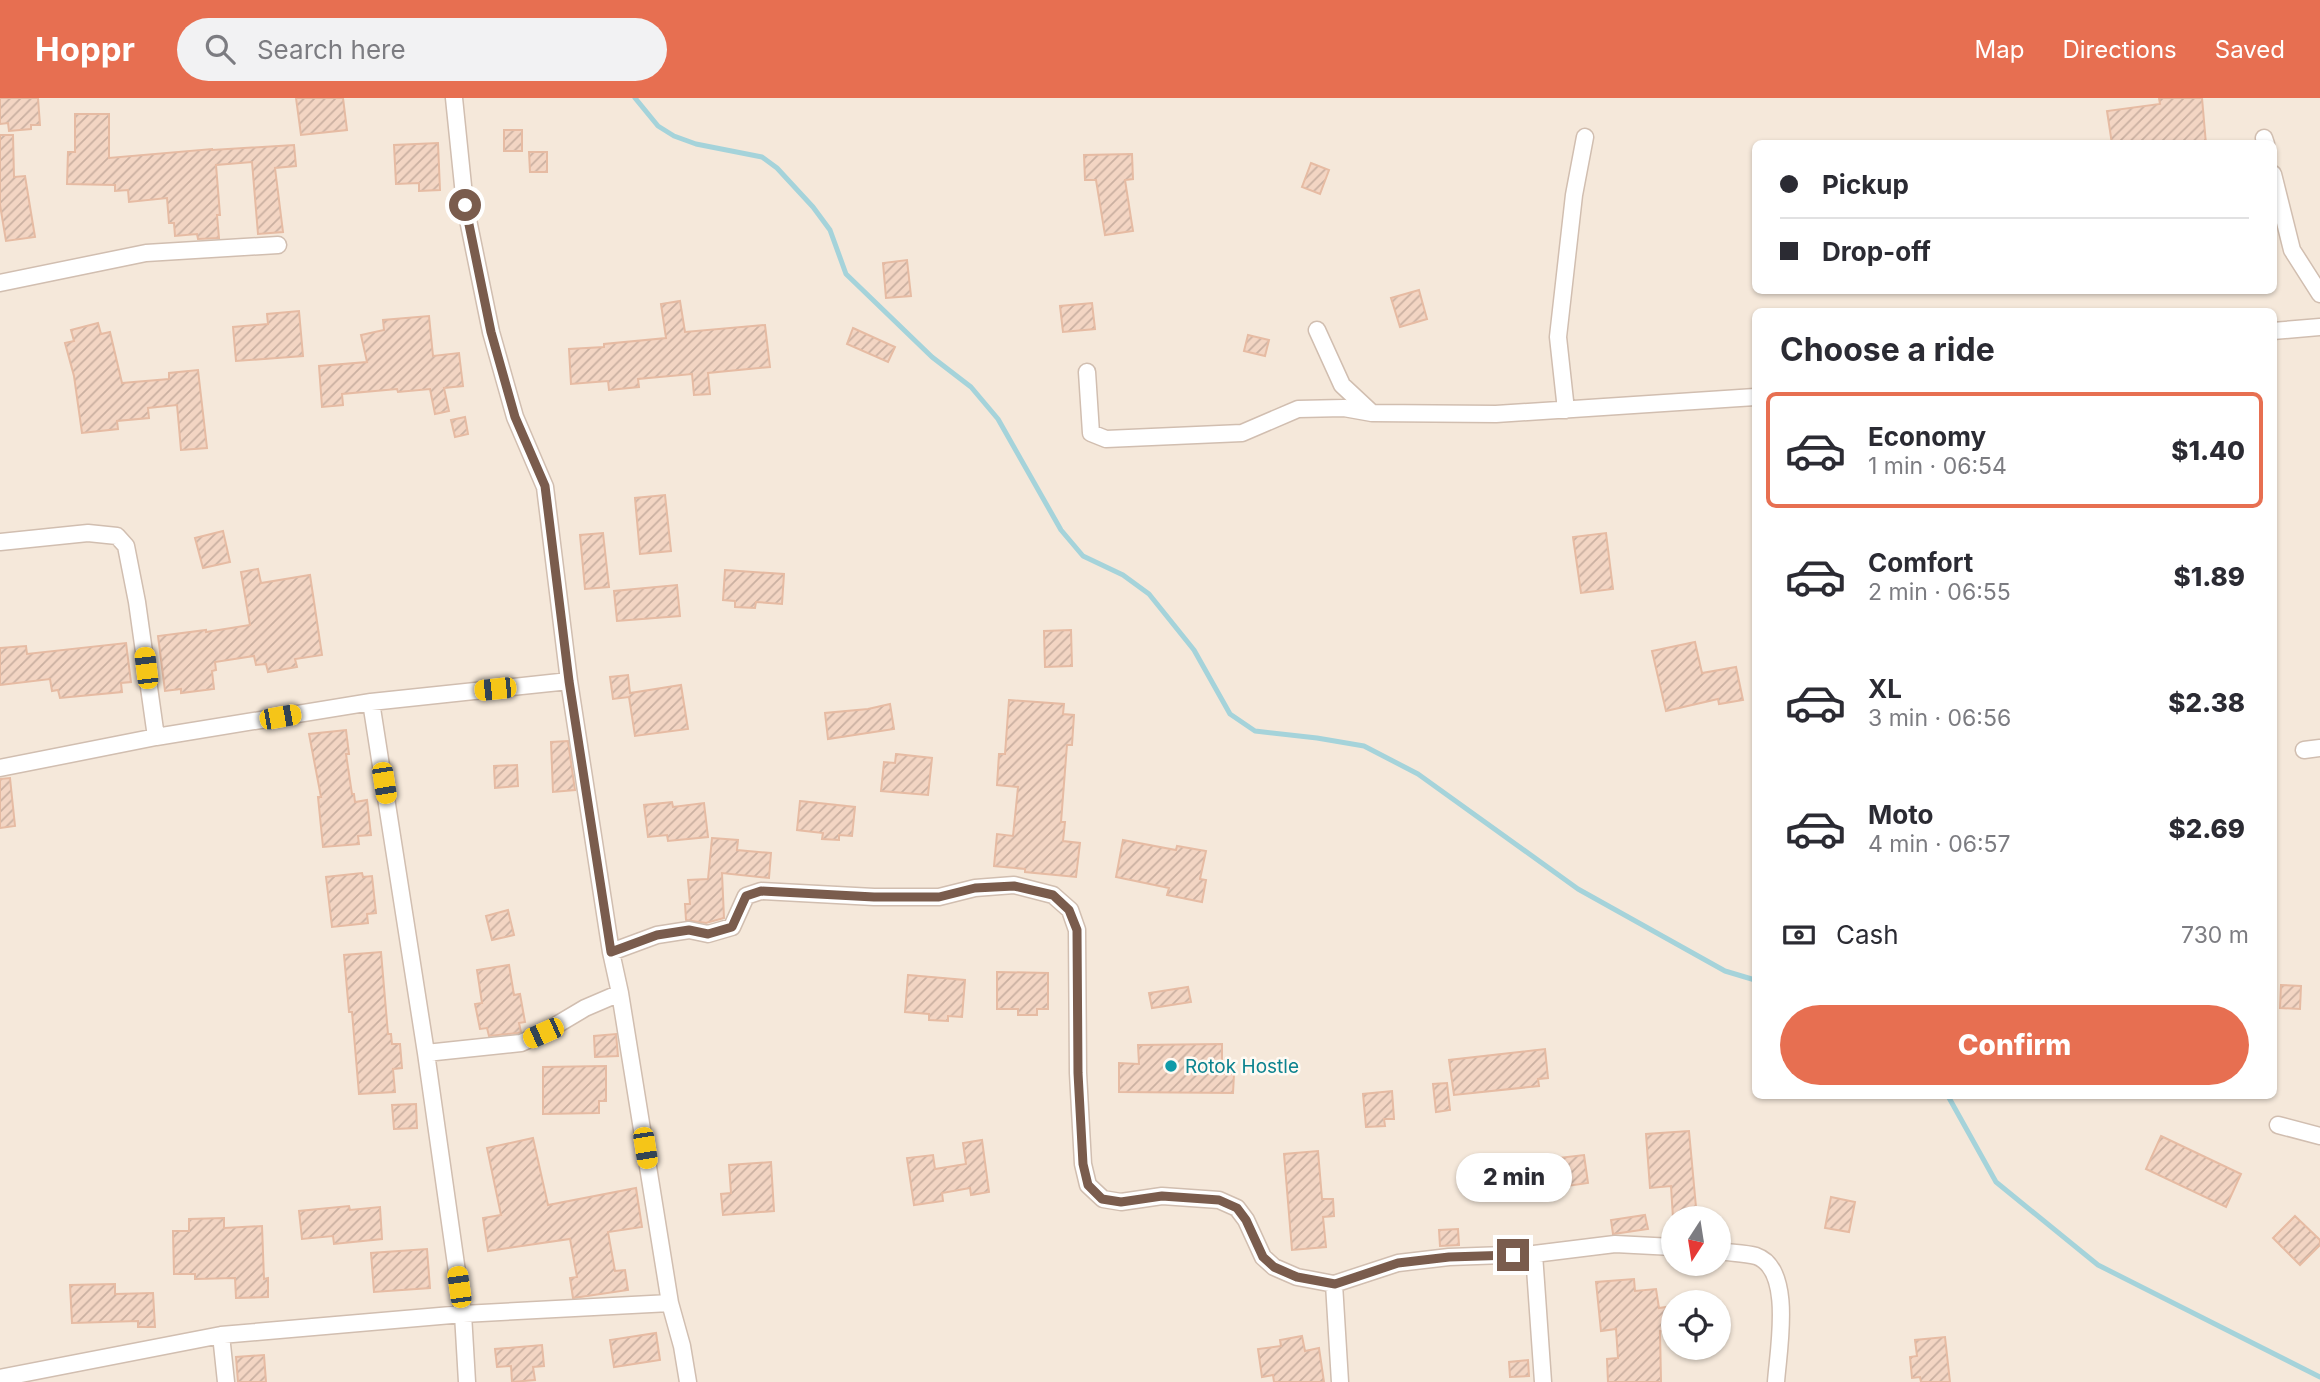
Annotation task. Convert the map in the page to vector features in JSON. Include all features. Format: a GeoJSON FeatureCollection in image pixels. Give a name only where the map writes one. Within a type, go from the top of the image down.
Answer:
{"type":"FeatureCollection","features":[{"type":"Feature","properties":{"kind":"street"},"geometry":{"type":"LineString","coordinates":[[454,98],[465,205],[491,332],[515,417],[545,486],[569,681],[611,952],[670,1303],[688,1382]]}},
{"type":"Feature","properties":{"kind":"street"},"geometry":{"type":"LineString","coordinates":[[1566,410],[1558,337],[1574,195],[1585,137]]}},
{"type":"Feature","properties":{"kind":"street"},"geometry":{"type":"LineString","coordinates":[[2277,190],[2292,250],[2320,294]]}},
{"type":"Feature","properties":{"kind":"street"},"geometry":{"type":"LineString","coordinates":[[0,283],[146,253],[278,245]]}},
{"type":"Feature","properties":{"kind":"street"},"geometry":{"type":"LineString","coordinates":[[2277,331],[2320,327]]}},
{"type":"Feature","properties":{"kind":"street"},"geometry":{"type":"LineString","coordinates":[[1317,330],[1342,385],[1372,413]]}},
{"type":"Feature","properties":{"kind":"street"},"geometry":{"type":"LineString","coordinates":[[1087,372],[1091,433],[1106,439],[1242,433],[1298,409],[1344,408],[1372,413],[1496,414],[1752,397]]}},
{"type":"Feature","properties":{"kind":"street"},"geometry":{"type":"LineString","coordinates":[[0,542],[88,533],[117,536],[126,546],[141,622],[156,737]]}},
{"type":"Feature","properties":{"kind":"street"},"geometry":{"type":"LineString","coordinates":[[0,768],[156,737],[371,702],[569,681]]}},
{"type":"Feature","properties":{"kind":"street"},"geometry":{"type":"LineString","coordinates":[[371,702],[426,1053],[463,1314],[467,1382]]}},
{"type":"Feature","properties":{"kind":"street"},"geometry":{"type":"LineString","coordinates":[[611,952],[657,935],[689,930],[708,934],[732,927],[746,896],[761,891],[874,897],[939,897],[975,888],[1014,886],[1053,895],[1069,910],[1077,930],[1078,1073],[1083,1164],[1088,1185],[1102,1199],[1121,1202],[1162,1196],[1219,1200],[1237,1208],[1246,1220],[1263,1257],[1274,1267],[1297,1277],[1335,1284],[1398,1263],[1449,1257],[1534,1254],[1615,1244],[1661,1246]]}},
{"type":"Feature","properties":{"kind":"street"},"geometry":{"type":"LineString","coordinates":[[426,1053],[521,1043],[620,993]]}},
{"type":"Feature","properties":{"kind":"street"},"geometry":{"type":"LineString","coordinates":[[2278,1125],[2320,1136]]}},
{"type":"Feature","properties":{"kind":"street"},"geometry":{"type":"LineString","coordinates":[[1731,1253],[1758,1257],[1775,1272],[1781,1296],[1776,1382]]}},
{"type":"Feature","properties":{"kind":"street"},"geometry":{"type":"LineString","coordinates":[[1534,1254],[1543,1382]]}},
{"type":"Feature","properties":{"kind":"street"},"geometry":{"type":"LineString","coordinates":[[1335,1284],[1340,1382]]}},
{"type":"Feature","properties":{"kind":"street"},"geometry":{"type":"LineString","coordinates":[[0,1378],[221,1335],[463,1314],[670,1303]]}},
{"type":"Feature","properties":{"kind":"street"},"geometry":{"type":"LineString","coordinates":[[221,1335],[226,1382]]}},
{"type":"Feature","properties":{"kind":"shaded area"},"geometry":{"type":"Polygon","coordinates":[[[0,98],[2320,98],[2320,1382],[0,1382],[0,98]]]}},
{"type":"Feature","properties":{"kind":"building"},"geometry":{"type":"Polygon","coordinates":[[[0,98],[38,98],[40,125],[31,125],[31,129],[9,131],[8,123],[0,124],[0,98]]]}},
{"type":"Feature","properties":{"kind":"building"},"geometry":{"type":"Polygon","coordinates":[[[296,98],[343,98],[347,130],[301,135],[296,98]]]}},
{"type":"Feature","properties":{"kind":"building"},"geometry":{"type":"Polygon","coordinates":[[[2159,98],[2202,98],[2206,140],[2111,140],[2107,111],[2160,104],[2159,98]]]}},
{"type":"Feature","properties":{"kind":"building"},"geometry":{"type":"Polygon","coordinates":[[[75,114],[109,114],[109,158],[294,145],[296,166],[275,168],[283,232],[258,234],[252,162],[216,165],[219,238],[198,239],[197,234],[175,236],[174,223],[169,223],[167,198],[129,202],[128,190],[115,191],[115,185],[67,184],[68,152],[75,152],[75,114]]]}},
{"type":"Feature","properties":{"kind":"building"},"geometry":{"type":"Polygon","coordinates":[[[504,130],[522,130],[522,151],[504,151],[504,130]]]}},
{"type":"Feature","properties":{"kind":"building"},"geometry":{"type":"Polygon","coordinates":[[[0,135],[13,135],[14,177],[25,176],[35,237],[6,241],[0,205],[0,135]]]}},
{"type":"Feature","properties":{"kind":"building"},"geometry":{"type":"Polygon","coordinates":[[[438,143],[440,190],[419,191],[419,183],[396,184],[394,145],[438,143]]]}},
{"type":"Feature","properties":{"kind":"building"},"geometry":{"type":"Polygon","coordinates":[[[529,152],[547,152],[547,172],[530,172],[529,152]]]}},
{"type":"Feature","properties":{"kind":"building"},"geometry":{"type":"Polygon","coordinates":[[[1132,154],[1133,179],[1125,180],[1133,231],[1105,235],[1096,180],[1085,180],[1084,155],[1132,154]]]}},
{"type":"Feature","properties":{"kind":"building"},"geometry":{"type":"Polygon","coordinates":[[[1311,163],[1329,170],[1320,194],[1302,187],[1311,163]]]}},
{"type":"Feature","properties":{"kind":"building"},"geometry":{"type":"Polygon","coordinates":[[[907,260],[911,296],[886,298],[883,263],[907,260]]]}},
{"type":"Feature","properties":{"kind":"building"},"geometry":{"type":"Polygon","coordinates":[[[1419,290],[1427,319],[1400,327],[1391,298],[1419,290]]]}},
{"type":"Feature","properties":{"kind":"building"},"geometry":{"type":"Polygon","coordinates":[[[680,301],[685,332],[765,325],[770,367],[708,373],[710,394],[694,395],[692,374],[638,379],[639,387],[609,390],[608,381],[571,384],[569,349],[666,338],[661,304],[680,301]]]}},
{"type":"Feature","properties":{"kind":"building"},"geometry":{"type":"Polygon","coordinates":[[[1092,303],[1095,329],[1063,332],[1060,306],[1092,303]]]}},
{"type":"Feature","properties":{"kind":"building"},"geometry":{"type":"Polygon","coordinates":[[[299,311],[303,356],[236,361],[233,327],[268,324],[267,314],[299,311]]]}},
{"type":"Feature","properties":{"kind":"building"},"geometry":{"type":"Polygon","coordinates":[[[429,316],[433,356],[459,353],[463,386],[444,388],[449,411],[435,414],[430,389],[342,394],[343,405],[322,407],[319,366],[367,362],[361,335],[384,330],[383,320],[429,316]]]}},
{"type":"Feature","properties":{"kind":"building"},"geometry":{"type":"Polygon","coordinates":[[[98,323],[101,334],[110,332],[122,383],[169,379],[169,373],[198,370],[207,448],[181,450],[177,405],[148,408],[149,418],[117,421],[118,429],[82,433],[74,376],[65,343],[74,341],[71,330],[98,323]]]}},
{"type":"Feature","properties":{"kind":"building"},"geometry":{"type":"Polygon","coordinates":[[[853,328],[895,347],[888,362],[847,344],[853,328]]]}},
{"type":"Feature","properties":{"kind":"building"},"geometry":{"type":"Polygon","coordinates":[[[1248,335],[1269,340],[1265,356],[1244,351],[1248,335]]]}},
{"type":"Feature","properties":{"kind":"building"},"geometry":{"type":"Polygon","coordinates":[[[465,417],[468,434],[455,437],[451,420],[465,417]]]}},
{"type":"Feature","properties":{"kind":"building"},"geometry":{"type":"Polygon","coordinates":[[[665,495],[671,551],[640,554],[635,498],[665,495]]]}},
{"type":"Feature","properties":{"kind":"building"},"geometry":{"type":"Polygon","coordinates":[[[223,531],[230,562],[203,568],[195,538],[223,531]]]}},
{"type":"Feature","properties":{"kind":"building"},"geometry":{"type":"Polygon","coordinates":[[[603,533],[609,587],[585,589],[580,535],[603,533]]]}},
{"type":"Feature","properties":{"kind":"building"},"geometry":{"type":"Polygon","coordinates":[[[1606,533],[1613,589],[1581,593],[1573,537],[1606,533]]]}},
{"type":"Feature","properties":{"kind":"building"},"geometry":{"type":"Polygon","coordinates":[[[258,569],[261,583],[310,575],[322,655],[295,659],[297,667],[268,672],[266,664],[256,665],[254,656],[215,662],[216,670],[212,671],[214,689],[181,693],[181,689],[165,691],[158,636],[250,625],[241,572],[258,569]]]}},
{"type":"Feature","properties":{"kind":"building"},"geometry":{"type":"Polygon","coordinates":[[[725,570],[784,574],[782,604],[756,602],[755,608],[735,607],[735,601],[723,600],[725,570]]]}},
{"type":"Feature","properties":{"kind":"building"},"geometry":{"type":"Polygon","coordinates":[[[677,585],[680,616],[617,621],[614,591],[677,585]]]}},
{"type":"Feature","properties":{"kind":"building"},"geometry":{"type":"Polygon","coordinates":[[[1071,630],[1072,666],[1045,667],[1044,631],[1071,630]]]}},
{"type":"Feature","properties":{"kind":"building"},"geometry":{"type":"Polygon","coordinates":[[[1695,642],[1702,673],[1736,667],[1743,700],[1719,704],[1718,699],[1666,711],[1652,651],[1695,642]]]}},
{"type":"Feature","properties":{"kind":"building"},"geometry":{"type":"Polygon","coordinates":[[[126,643],[131,682],[121,683],[122,692],[60,698],[58,690],[52,691],[50,679],[0,685],[0,648],[26,646],[27,654],[126,643]]]}},
{"type":"Feature","properties":{"kind":"building"},"geometry":{"type":"Polygon","coordinates":[[[628,675],[630,693],[681,685],[688,729],[635,736],[629,697],[613,699],[610,677],[628,675]]]}},
{"type":"Feature","properties":{"kind":"building"},"geometry":{"type":"Polygon","coordinates":[[[1009,700],[1064,704],[1063,714],[1074,715],[1072,745],[1067,745],[1061,822],[1065,822],[1063,841],[1080,843],[1076,877],[994,866],[997,834],[1013,836],[1018,787],[997,785],[999,754],[1005,754],[1009,700]]]}},
{"type":"Feature","properties":{"kind":"building"},"geometry":{"type":"Polygon","coordinates":[[[890,704],[894,729],[828,739],[825,713],[890,704]]]}},
{"type":"Feature","properties":{"kind":"building"},"geometry":{"type":"Polygon","coordinates":[[[346,730],[349,754],[346,754],[352,794],[355,802],[367,800],[371,835],[358,836],[359,844],[323,847],[318,797],[321,797],[309,734],[346,730]]]}},
{"type":"Feature","properties":{"kind":"building"},"geometry":{"type":"Polygon","coordinates":[[[568,741],[575,790],[553,792],[551,742],[568,741]]]}},
{"type":"Feature","properties":{"kind":"building"},"geometry":{"type":"Polygon","coordinates":[[[896,754],[932,758],[928,795],[881,791],[884,762],[895,763],[896,754]]]}},
{"type":"Feature","properties":{"kind":"building"},"geometry":{"type":"Polygon","coordinates":[[[517,765],[518,786],[495,788],[494,766],[517,765]]]}},
{"type":"Feature","properties":{"kind":"building"},"geometry":{"type":"Polygon","coordinates":[[[10,778],[15,826],[0,828],[0,779],[10,778]]]}},
{"type":"Feature","properties":{"kind":"building"},"geometry":{"type":"Polygon","coordinates":[[[800,801],[855,807],[852,836],[839,835],[839,840],[822,839],[823,833],[797,830],[800,801]]]}},
{"type":"Feature","properties":{"kind":"building"},"geometry":{"type":"Polygon","coordinates":[[[672,802],[673,807],[704,803],[708,837],[668,841],[667,835],[648,837],[644,805],[672,802]]]}},
{"type":"Feature","properties":{"kind":"building"},"geometry":{"type":"Polygon","coordinates":[[[712,838],[738,840],[737,850],[771,853],[769,878],[722,873],[724,918],[706,923],[686,920],[685,904],[690,904],[688,880],[708,879],[712,838]]]}},
{"type":"Feature","properties":{"kind":"building"},"geometry":{"type":"Polygon","coordinates":[[[1123,840],[1176,850],[1177,846],[1206,851],[1200,879],[1206,880],[1202,902],[1167,895],[1169,888],[1116,877],[1123,840]]]}},
{"type":"Feature","properties":{"kind":"building"},"geometry":{"type":"Polygon","coordinates":[[[362,873],[363,877],[372,876],[376,913],[367,914],[368,923],[332,927],[326,877],[362,873]]]}},
{"type":"Feature","properties":{"kind":"building"},"geometry":{"type":"Polygon","coordinates":[[[508,910],[514,935],[492,940],[486,916],[508,910]]]}},
{"type":"Feature","properties":{"kind":"building"},"geometry":{"type":"Polygon","coordinates":[[[381,952],[388,1034],[391,1034],[392,1044],[400,1044],[402,1068],[393,1069],[395,1092],[359,1094],[344,955],[381,952]]]}},
{"type":"Feature","properties":{"kind":"building"},"geometry":{"type":"Polygon","coordinates":[[[509,965],[514,995],[520,994],[525,1022],[519,1023],[521,1032],[489,1036],[487,1028],[480,1029],[475,1004],[482,1003],[477,970],[509,965]]]}},
{"type":"Feature","properties":{"kind":"building"},"geometry":{"type":"Polygon","coordinates":[[[997,972],[1048,973],[1048,1009],[1037,1009],[1037,1015],[1018,1015],[1018,1009],[997,1009],[997,972]]]}},
{"type":"Feature","properties":{"kind":"building"},"geometry":{"type":"Polygon","coordinates":[[[908,975],[965,980],[962,1017],[948,1016],[948,1021],[929,1020],[929,1014],[905,1012],[908,975]]]}},
{"type":"Feature","properties":{"kind":"building"},"geometry":{"type":"Polygon","coordinates":[[[2281,985],[2301,986],[2300,1009],[2280,1008],[2281,985]]]}},
{"type":"Feature","properties":{"kind":"building"},"geometry":{"type":"Polygon","coordinates":[[[1188,987],[1191,1002],[1152,1008],[1149,993],[1188,987]]]}},
{"type":"Feature","properties":{"kind":"building"},"geometry":{"type":"Polygon","coordinates":[[[616,1034],[618,1056],[595,1057],[594,1036],[616,1034]]]}},
{"type":"Feature","properties":{"kind":"building","name":"Rotok Hostle"},"geometry":{"type":"Polygon","coordinates":[[[1222,1044],[1222,1073],[1234,1074],[1233,1093],[1119,1092],[1119,1063],[1139,1064],[1138,1045],[1222,1044]]]}},
{"type":"Feature","properties":{"kind":"building"},"geometry":{"type":"Polygon","coordinates":[[[1545,1049],[1548,1078],[1538,1079],[1539,1086],[1454,1095],[1449,1060],[1545,1049]]]}},
{"type":"Feature","properties":{"kind":"building"},"geometry":{"type":"Polygon","coordinates":[[[606,1066],[606,1101],[599,1101],[599,1113],[543,1114],[543,1067],[606,1066]]]}},
{"type":"Feature","properties":{"kind":"building"},"geometry":{"type":"Polygon","coordinates":[[[1447,1083],[1450,1110],[1436,1112],[1433,1084],[1447,1083]]]}},
{"type":"Feature","properties":{"kind":"building"},"geometry":{"type":"Polygon","coordinates":[[[1392,1091],[1394,1119],[1384,1119],[1385,1126],[1366,1127],[1363,1094],[1392,1091]]]}},
{"type":"Feature","properties":{"kind":"building"},"geometry":{"type":"Polygon","coordinates":[[[416,1104],[417,1128],[394,1129],[392,1105],[416,1104]]]}},
{"type":"Feature","properties":{"kind":"building"},"geometry":{"type":"Polygon","coordinates":[[[1689,1131],[1696,1206],[1672,1206],[1671,1186],[1650,1188],[1646,1134],[1689,1131]]]}},
{"type":"Feature","properties":{"kind":"building"},"geometry":{"type":"Polygon","coordinates":[[[2161,1136],[2241,1174],[2226,1207],[2146,1169],[2161,1136]]]}},
{"type":"Feature","properties":{"kind":"building"},"geometry":{"type":"Polygon","coordinates":[[[533,1138],[548,1205],[636,1188],[642,1227],[608,1232],[615,1271],[625,1270],[628,1290],[573,1298],[570,1278],[577,1277],[570,1239],[488,1251],[483,1218],[501,1215],[487,1148],[533,1138]]]}},
{"type":"Feature","properties":{"kind":"building"},"geometry":{"type":"Polygon","coordinates":[[[982,1140],[989,1192],[971,1195],[970,1188],[942,1193],[943,1201],[914,1205],[907,1158],[933,1155],[935,1169],[966,1164],[963,1143],[982,1140]]]}},
{"type":"Feature","properties":{"kind":"building"},"geometry":{"type":"Polygon","coordinates":[[[1318,1151],[1322,1199],[1333,1199],[1334,1216],[1323,1217],[1326,1247],[1292,1250],[1284,1154],[1318,1151]]]}},
{"type":"Feature","properties":{"kind":"building"},"geometry":{"type":"Polygon","coordinates":[[[1584,1155],[1588,1183],[1560,1187],[1561,1193],[1539,1196],[1539,1190],[1502,1194],[1502,1199],[1481,1201],[1478,1167],[1526,1162],[1526,1159],[1550,1156],[1550,1159],[1584,1155]]]}},
{"type":"Feature","properties":{"kind":"building"},"geometry":{"type":"Polygon","coordinates":[[[771,1162],[774,1211],[723,1215],[721,1194],[731,1193],[729,1165],[771,1162]]]}},
{"type":"Feature","properties":{"kind":"building"},"geometry":{"type":"Polygon","coordinates":[[[1831,1197],[1855,1202],[1849,1232],[1825,1228],[1831,1197]]]}},
{"type":"Feature","properties":{"kind":"building"},"geometry":{"type":"Polygon","coordinates":[[[349,1206],[350,1210],[380,1207],[382,1239],[334,1244],[333,1236],[302,1239],[299,1211],[349,1206]]]}},
{"type":"Feature","properties":{"kind":"building"},"geometry":{"type":"Polygon","coordinates":[[[1645,1215],[1648,1229],[1613,1234],[1611,1220],[1645,1215]]]}},
{"type":"Feature","properties":{"kind":"building"},"geometry":{"type":"Polygon","coordinates":[[[2295,1216],[2320,1240],[2320,1245],[2300,1265],[2273,1238],[2295,1216]]]}},
{"type":"Feature","properties":{"kind":"building"},"geometry":{"type":"Polygon","coordinates":[[[224,1218],[224,1228],[262,1226],[264,1279],[268,1278],[268,1297],[236,1298],[235,1278],[195,1279],[195,1274],[174,1274],[173,1231],[189,1231],[189,1219],[224,1218]]]}},
{"type":"Feature","properties":{"kind":"building"},"geometry":{"type":"Polygon","coordinates":[[[1458,1229],[1459,1245],[1440,1246],[1439,1230],[1458,1229]]]}},
{"type":"Feature","properties":{"kind":"building"},"geometry":{"type":"Polygon","coordinates":[[[427,1249],[430,1288],[374,1292],[371,1253],[427,1249]]]}},
{"type":"Feature","properties":{"kind":"building"},"geometry":{"type":"Polygon","coordinates":[[[1634,1279],[1635,1291],[1656,1289],[1661,1308],[1661,1382],[1608,1382],[1607,1359],[1618,1358],[1616,1329],[1601,1331],[1596,1282],[1634,1279]]]}},
{"type":"Feature","properties":{"kind":"building"},"geometry":{"type":"Polygon","coordinates":[[[115,1284],[115,1294],[153,1293],[155,1327],[138,1327],[138,1321],[72,1323],[70,1285],[115,1284]]]}},
{"type":"Feature","properties":{"kind":"building"},"geometry":{"type":"Polygon","coordinates":[[[656,1333],[660,1360],[614,1367],[610,1340],[656,1333]]]}},
{"type":"Feature","properties":{"kind":"building"},"geometry":{"type":"Polygon","coordinates":[[[1302,1336],[1305,1351],[1319,1348],[1324,1382],[1274,1382],[1273,1375],[1262,1377],[1258,1349],[1281,1346],[1280,1340],[1302,1336]]]}},
{"type":"Feature","properties":{"kind":"building"},"geometry":{"type":"Polygon","coordinates":[[[1945,1337],[1950,1382],[1921,1382],[1920,1377],[1912,1378],[1910,1357],[1917,1356],[1915,1340],[1945,1337]]]}},
{"type":"Feature","properties":{"kind":"building"},"geometry":{"type":"Polygon","coordinates":[[[542,1345],[544,1366],[533,1367],[535,1380],[512,1382],[511,1366],[497,1367],[495,1349],[542,1345]]]}},
{"type":"Feature","properties":{"kind":"building"},"geometry":{"type":"Polygon","coordinates":[[[264,1355],[266,1382],[238,1382],[236,1357],[264,1355]]]}},
{"type":"Feature","properties":{"kind":"building"},"geometry":{"type":"Polygon","coordinates":[[[1528,1360],[1529,1376],[1510,1377],[1509,1362],[1528,1360]]]}},
{"type":"Feature","properties":{"kind":"waterway"},"geometry":{"type":"LineString","coordinates":[[635,98],[658,126],[674,136],[696,144],[762,157],[777,168],[830,230],[846,274],[932,357],[971,387],[998,419],[1061,530],[1083,556],[1123,575],[1149,594],[1194,650],[1230,714],[1255,731],[1364,746],[1418,774],[1578,889],[1725,971],[1752,979]]}},
{"type":"Feature","properties":{"kind":"waterway"},"geometry":{"type":"LineString","coordinates":[[1950,1099],[1996,1182],[2098,1265],[2320,1377]]}},
{"type":"Feature","properties":{"kind":"place","name":"Rotok Hostle"},"geometry":{"type":"Point","coordinates":[1171,1066]}},
{"type":"Feature","properties":{"kind":"route"},"geometry":{"type":"LineString","coordinates":[[465,205],[491,332],[515,417],[545,486],[569,681],[611,952],[657,935],[689,930],[708,934],[732,927],[746,896],[761,891],[874,897],[939,897],[975,888],[1014,886],[1053,895],[1069,910],[1077,930],[1078,1073],[1083,1164],[1088,1185],[1102,1199],[1121,1202],[1162,1196],[1219,1200],[1237,1208],[1246,1220],[1263,1257],[1274,1267],[1297,1277],[1335,1284],[1398,1263],[1449,1257],[1513,1255]]}}]}
